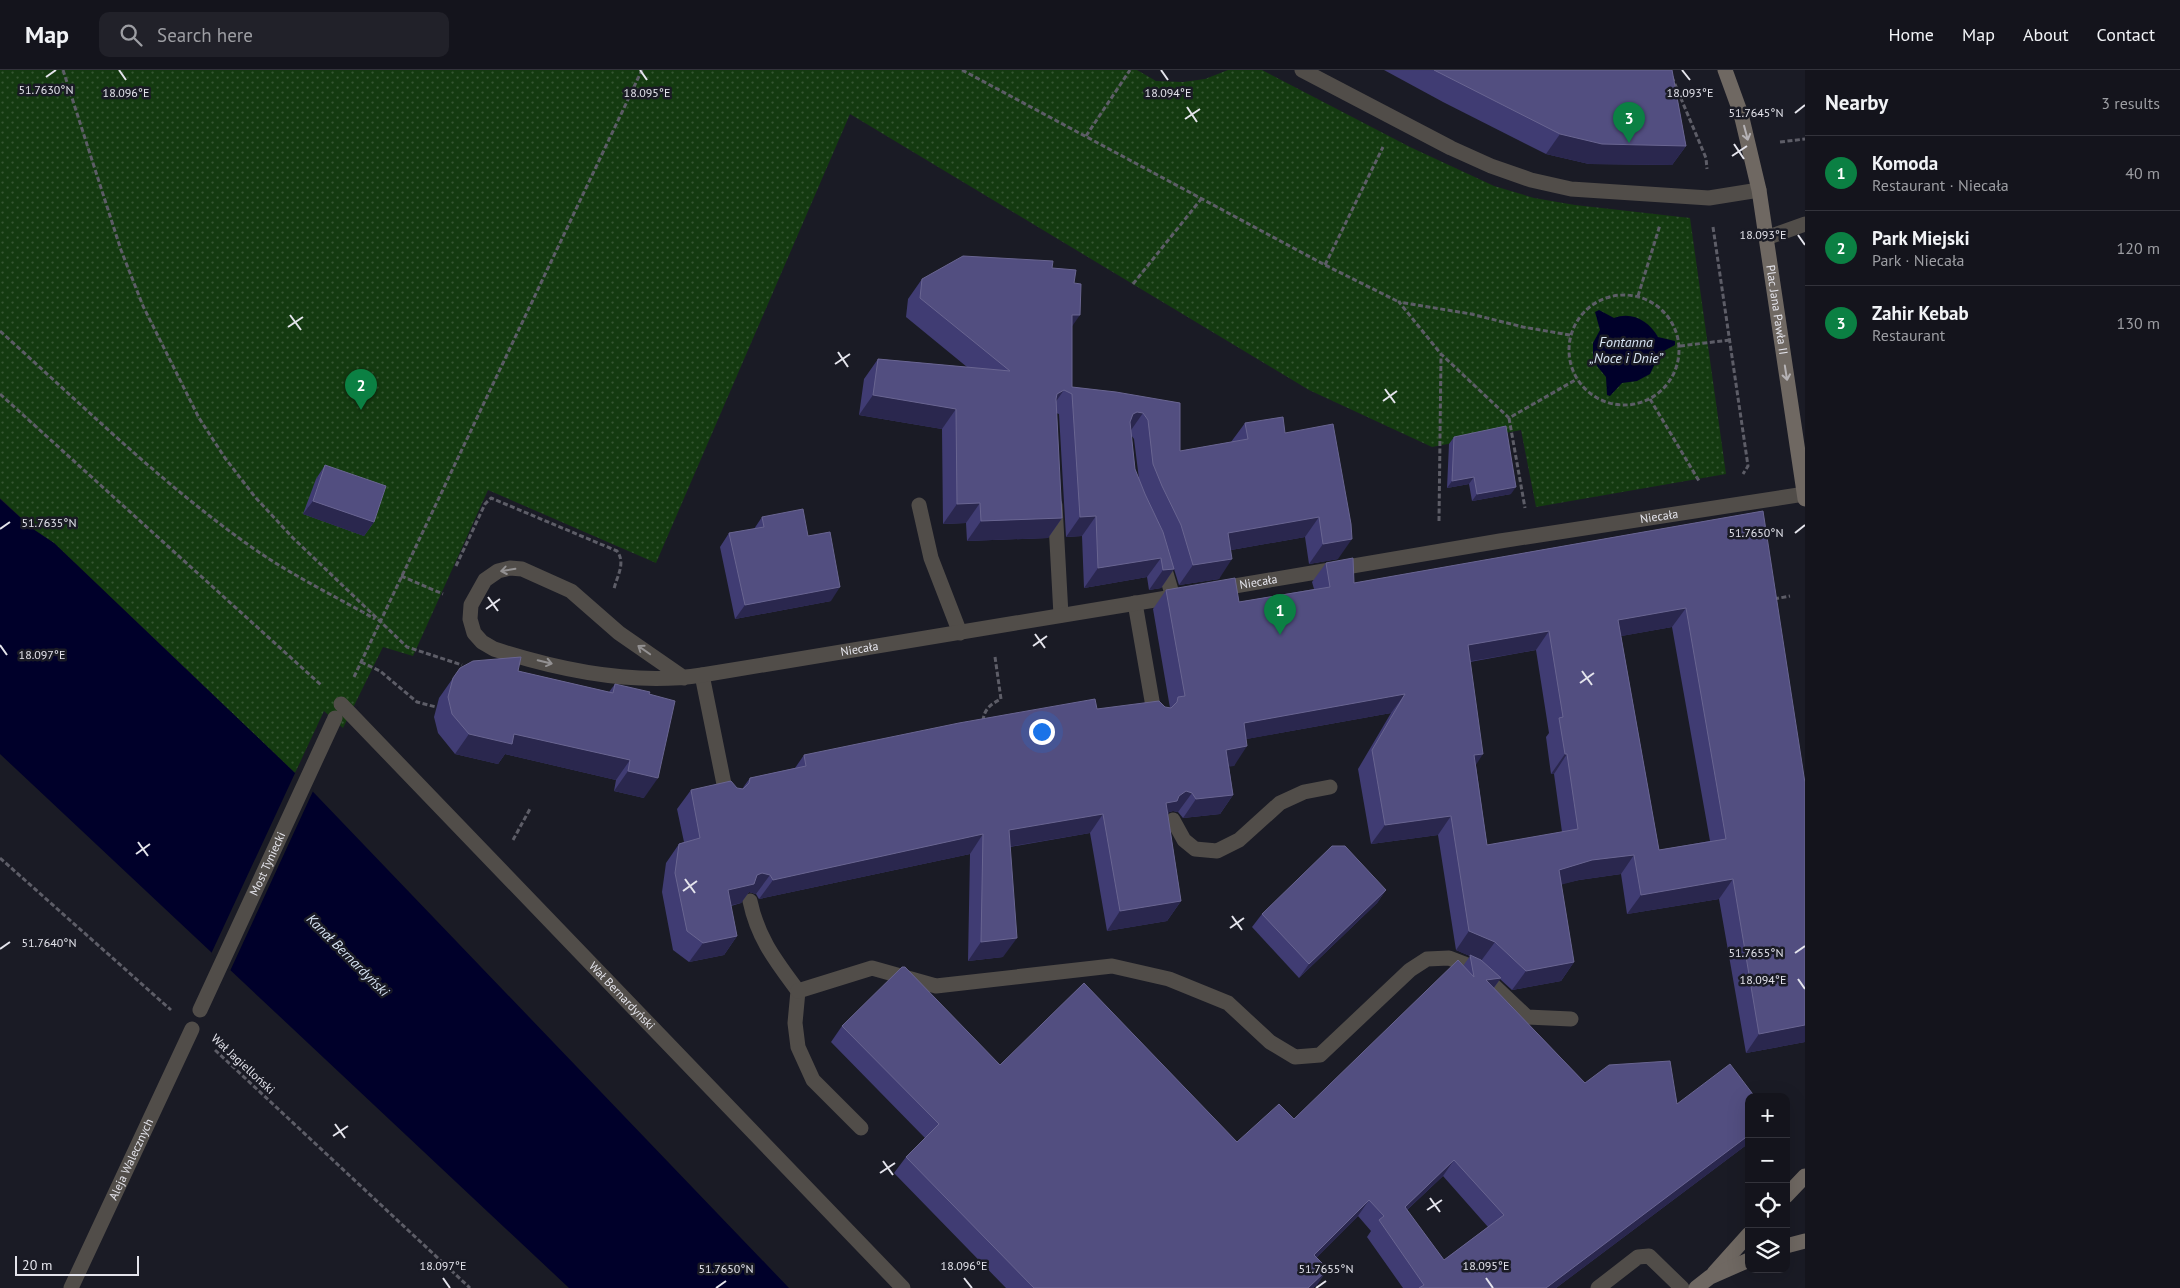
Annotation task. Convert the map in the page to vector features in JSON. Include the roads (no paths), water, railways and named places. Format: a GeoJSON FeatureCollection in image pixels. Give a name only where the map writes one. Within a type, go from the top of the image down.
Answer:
{"type":"FeatureCollection","features":[{"type":"Feature","properties":{"kind":"street"},"geometry":{"type":"LineString","coordinates":[[1302,70],[1396,120],[1491,166],[1531,180],[1571,189],[1709,198],[1759,190]]}},
{"type":"Feature","properties":{"kind":"street","name":"Plac Jana Pawła II"},"geometry":{"type":"LineString","coordinates":[[1725,70],[1741,114],[1759,190],[1805,496]]}},
{"type":"Feature","properties":{"kind":"street"},"geometry":{"type":"LineString","coordinates":[[1766,238],[1805,224]]}},
{"type":"Feature","properties":{"kind":"street"},"geometry":{"type":"LineString","coordinates":[[1054,486],[1061,616]]}},
{"type":"Feature","properties":{"kind":"street","name":"Niecała"},"geometry":{"type":"LineString","coordinates":[[684,678],[620,633],[571,591],[522,569],[510,568],[498,571],[485,580],[471,605],[470,618],[474,632],[482,642],[494,649],[588,672],[654,679],[684,678],[1500,541],[1732,504],[1805,496]]}},
{"type":"Feature","properties":{"kind":"street"},"geometry":{"type":"LineString","coordinates":[[919,506],[931,558],[960,632]]}},
{"type":"Feature","properties":{"kind":"street"},"geometry":{"type":"LineString","coordinates":[[1158,548],[1173,597]]}},
{"type":"Feature","properties":{"kind":"street"},"geometry":{"type":"LineString","coordinates":[[1135,603],[1155,718]]}},
{"type":"Feature","properties":{"kind":"street"},"geometry":{"type":"LineString","coordinates":[[702,675],[728,799]]}},
{"type":"Feature","properties":{"kind":"street","name":"Wał Bernardyński"},"geometry":{"type":"LineString","coordinates":[[341,704],[903,1288]]}},
{"type":"Feature","properties":{"kind":"street","name":"Most Tyniecki"},"geometry":{"type":"LineString","coordinates":[[200,1010],[335,718]]}},
{"type":"Feature","properties":{"kind":"street"},"geometry":{"type":"LineString","coordinates":[[1173,820],[1184,840],[1195,849],[1217,851],[1239,840],[1280,803],[1304,792],[1330,787]]}},
{"type":"Feature","properties":{"kind":"street"},"geometry":{"type":"LineString","coordinates":[[750,901],[755,923],[767,949],[798,990],[795,1023],[798,1047],[813,1080],[861,1128]]}},
{"type":"Feature","properties":{"kind":"street"},"geometry":{"type":"LineString","coordinates":[[798,990],[872,968],[936,986],[1112,966],[1169,978],[1228,1003],[1270,1042],[1295,1057],[1320,1055],[1410,970],[1427,959],[1449,958],[1475,968],[1527,1017],[1571,1019]]}},
{"type":"Feature","properties":{"kind":"street","name":"Aleja Walecznych"},"geometry":{"type":"LineString","coordinates":[[71,1288],[192,1028]]}},
{"type":"Feature","properties":{"kind":"street"},"geometry":{"type":"LineString","coordinates":[[1790,1192],[1805,1176]]}},
{"type":"Feature","properties":{"kind":"street"},"geometry":{"type":"LineString","coordinates":[[1696,1288],[1710,1277],[1745,1238]]}},
{"type":"Feature","properties":{"kind":"street"},"geometry":{"type":"LineString","coordinates":[[1790,1245],[1805,1241]]}},
{"type":"Feature","properties":{"kind":"street"},"geometry":{"type":"LineString","coordinates":[[1598,1288],[1638,1257],[1644,1255],[1649,1256],[1682,1288]]}},
{"type":"Feature","properties":{"kind":"street"},"geometry":{"type":"LineString","coordinates":[[1710,1277],[1745,1262]]}},
{"type":"Feature","properties":{"kind":"water","name":"Fontanna „Noce i Dnie”"},"geometry":{"type":"Polygon","coordinates":[[[1599,310],[1614,318],[1627,316],[1639,319],[1650,326],[1658,337],[1675,341],[1675,345],[1660,353],[1650,374],[1637,381],[1622,383],[1610,396],[1607,395],[1606,377],[1597,366],[1593,355],[1593,343],[1600,330],[1595,312],[1599,310]]]}},
{"type":"Feature","properties":{"kind":"water","name":"Kanał Bernardyński"},"geometry":{"type":"Polygon","coordinates":[[[0,499],[33,529],[54,543],[295,773],[789,1288],[569,1288],[0,754],[0,499]]]}},
{"type":"Feature","properties":{"kind":"place","name":"Zahir Kebab"},"geometry":{"type":"Point","coordinates":[1629,143]}},
{"type":"Feature","properties":{"kind":"place","name":"Park Miejski"},"geometry":{"type":"Point","coordinates":[361,410]}},
{"type":"Feature","properties":{"kind":"place","name":"Komoda"},"geometry":{"type":"Point","coordinates":[1280,635]}}]}
